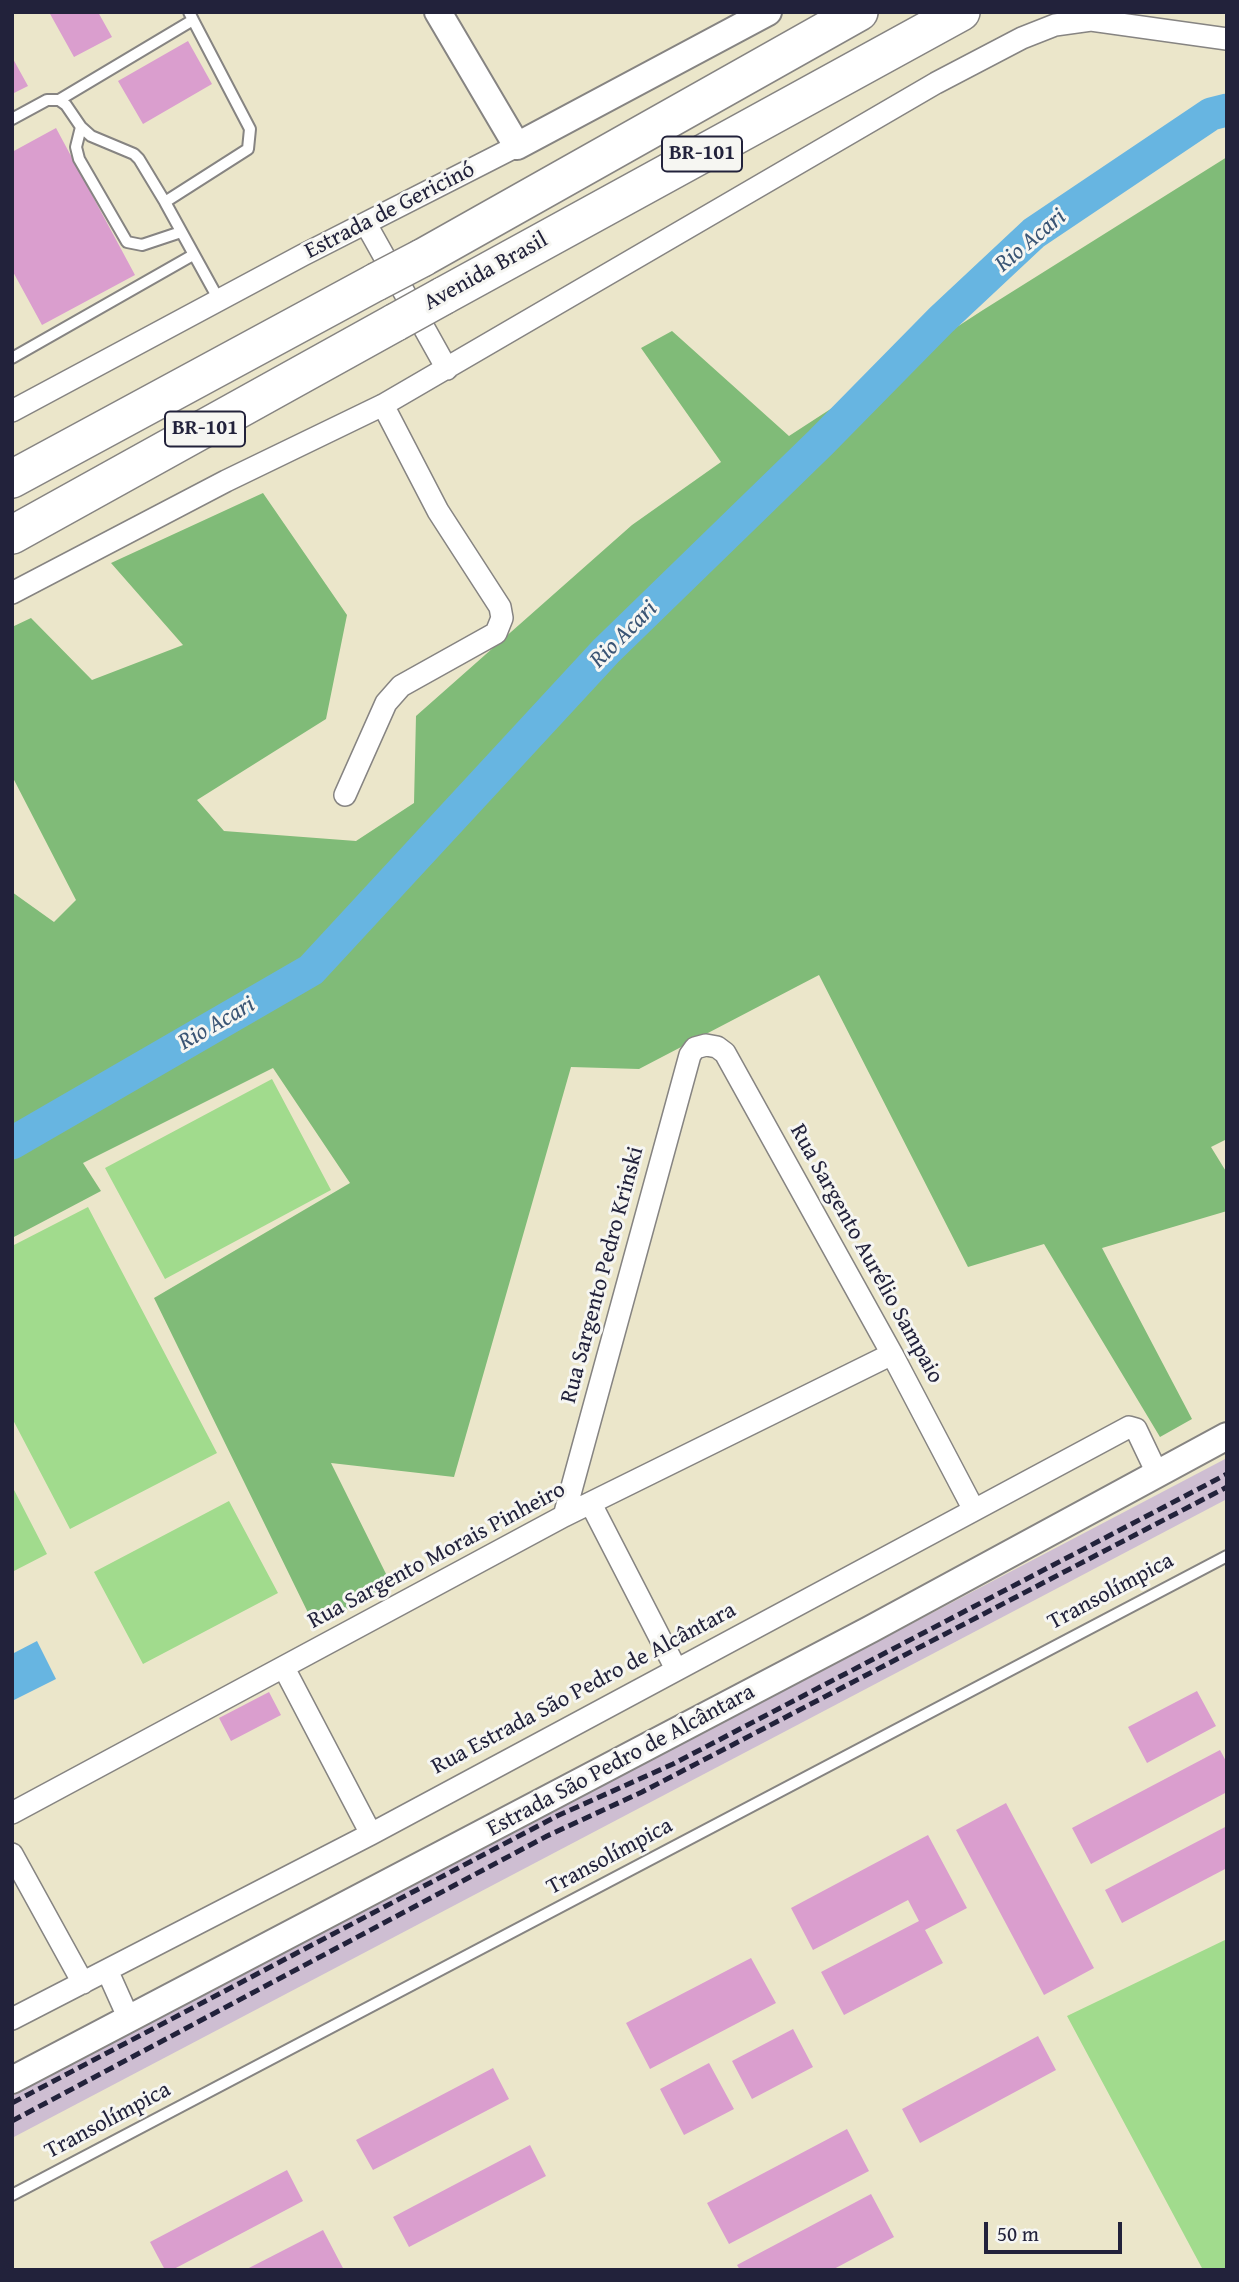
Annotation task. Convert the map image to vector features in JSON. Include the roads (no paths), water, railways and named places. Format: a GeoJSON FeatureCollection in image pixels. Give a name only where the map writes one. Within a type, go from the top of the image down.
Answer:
{"type":"FeatureCollection","features":[{"type":"Feature","properties":{"kind":"highway","name":"Avenida Brasil"},"geometry":{"type":"LineString","coordinates":[[12,479],[422,258],[859,12]]}},
{"type":"Feature","properties":{"kind":"highway","name":"Avenida Brasil"},"geometry":{"type":"LineString","coordinates":[[12,535],[961,12]]}},
{"type":"Feature","properties":{"kind":"street"},"geometry":{"type":"LineString","coordinates":[[438,12],[517,146]]}},
{"type":"Feature","properties":{"kind":"street","name":"Estrada de Gericinó"},"geometry":{"type":"LineString","coordinates":[[12,411],[219,300],[517,146],[752,16]]}},
{"type":"Feature","properties":{"kind":"street"},"geometry":{"type":"LineString","coordinates":[[12,593],[226,481],[383,405],[924,90],[1022,38],[1055,25],[1091,20],[1227,39]]}},
{"type":"Feature","properties":{"kind":"street"},"geometry":{"type":"LineString","coordinates":[[366,224],[447,369]]}},
{"type":"Feature","properties":{"kind":"street"},"geometry":{"type":"LineString","coordinates":[[345,795],[386,703],[401,686],[496,633],[502,618],[500,607],[438,511],[383,405]]}},
{"type":"Feature","properties":{"kind":"street","name":"Rua Sargento Aurélio Sampaio"},"geometry":{"type":"LineString","coordinates":[[695,1048],[706,1045],[717,1047],[725,1054],[892,1354],[974,1510]]}},
{"type":"Feature","properties":{"kind":"street","name":"Rua Sargento Pedro Krinski"},"geometry":{"type":"LineString","coordinates":[[565,1516],[690,1055],[695,1048]]}},
{"type":"Feature","properties":{"kind":"street","name":"Rua Sargento Morais Pinheiro"},"geometry":{"type":"LineString","coordinates":[[12,1813],[565,1516],[892,1354]]}},
{"type":"Feature","properties":{"kind":"street","name":"Rua Estrada São Pedro de Alcântara"},"geometry":{"type":"LineString","coordinates":[[12,2019],[371,1834],[1129,1427],[1136,1429],[1157,1473]]}},
{"type":"Feature","properties":{"kind":"street","name":"Estrada São Pedro de Alcântara"},"geometry":{"type":"LineString","coordinates":[[12,2080],[859,1636],[1227,1436]]}},
{"type":"Feature","properties":{"kind":"street"},"geometry":{"type":"LineString","coordinates":[[591,1504],[677,1669]]}},
{"type":"Feature","properties":{"kind":"street"},"geometry":{"type":"LineString","coordinates":[[284,1668],[371,1834]]}},
{"type":"Feature","properties":{"kind":"street"},"geometry":{"type":"LineString","coordinates":[[12,1854],[83,1983]]}},
{"type":"Feature","properties":{"kind":"street"},"geometry":{"type":"LineString","coordinates":[[107,1970],[129,2020]]}},
{"type":"Feature","properties":{"kind":"lane"},"geometry":{"type":"LineString","coordinates":[[58,100],[191,16],[250,128],[248,149],[164,202]]}},
{"type":"Feature","properties":{"kind":"lane"},"geometry":{"type":"LineString","coordinates":[[12,120],[47,100],[58,100],[66,105],[81,127],[91,136],[134,154],[219,300]]}},
{"type":"Feature","properties":{"kind":"lane"},"geometry":{"type":"LineString","coordinates":[[81,127],[76,148],[79,159],[127,242],[142,245],[181,232]]}},
{"type":"Feature","properties":{"kind":"lane"},"geometry":{"type":"LineString","coordinates":[[12,358],[193,255]]}},
{"type":"Feature","properties":{"kind":"lane","name":"Transolímpica"},"geometry":{"type":"LineString","coordinates":[[12,2195],[1227,1556]]}},
{"type":"Feature","properties":{"kind":"water"},"geometry":{"type":"Polygon","coordinates":[[[37,1641],[56,1679],[12,1701],[12,1654],[37,1641]]]}},
{"type":"Feature","properties":{"kind":"waterway","name":"Rio Acari"},"geometry":{"type":"LineString","coordinates":[[12,1143],[311,970],[606,651],[820,443],[941,320],[1034,233],[1211,114],[1227,110]]}},
{"type":"Feature","properties":{"kind":"railway"},"geometry":{"type":"LineString","coordinates":[[12,2103],[557,1816],[673,1764],[1227,1474]]}},
{"type":"Feature","properties":{"kind":"railway"},"geometry":{"type":"LineString","coordinates":[[12,2121],[547,1836],[642,1792],[1227,1487]]}}]}
